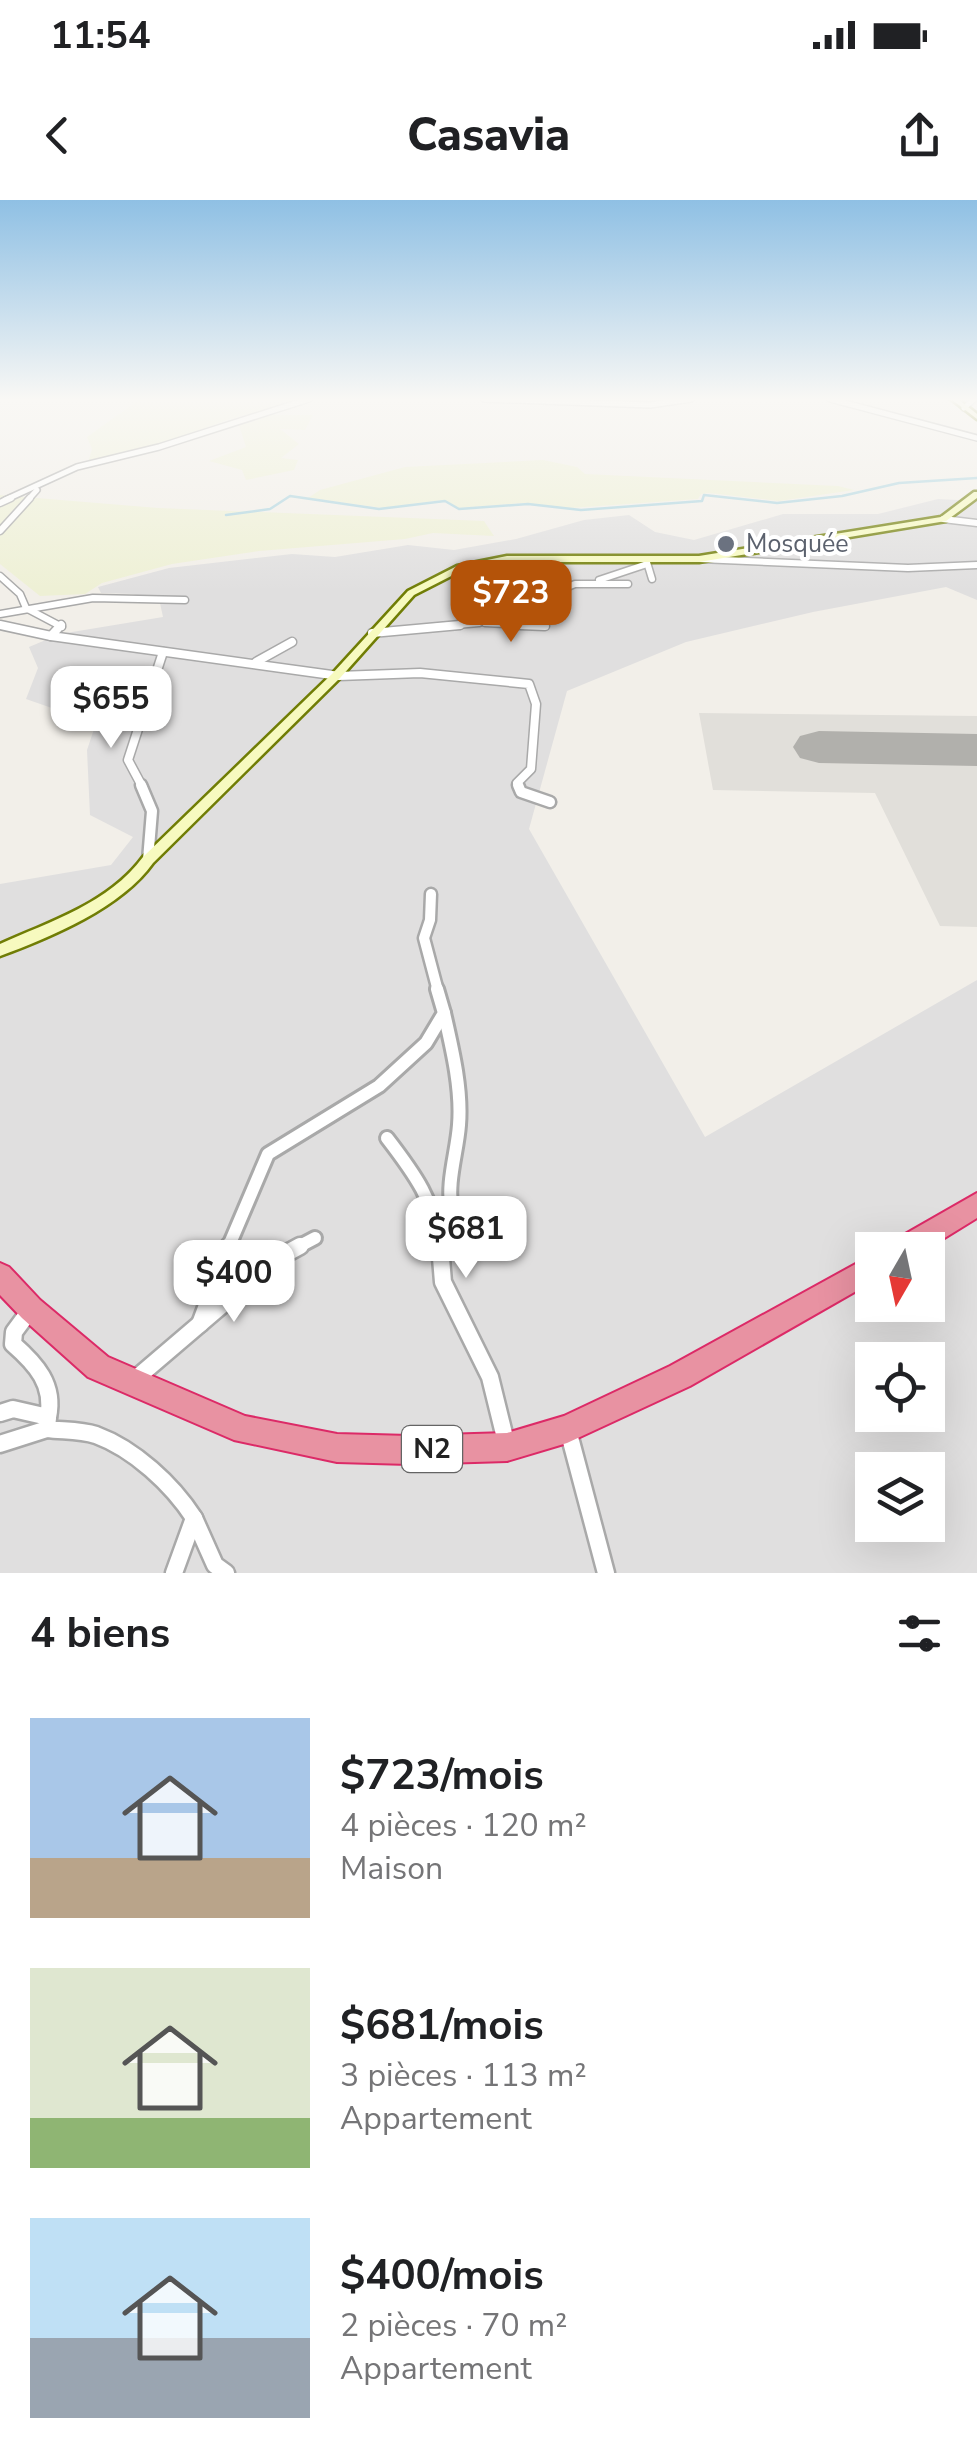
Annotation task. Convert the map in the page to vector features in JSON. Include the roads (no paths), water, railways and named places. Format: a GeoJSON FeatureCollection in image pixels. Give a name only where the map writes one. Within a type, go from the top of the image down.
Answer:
{"type":"FeatureCollection","features":[{"type":"Feature","properties":{"kind":"highway"},"geometry":{"type":"LineString","coordinates":[[932,1232],[977,1205]]}},
{"type":"Feature","properties":{"kind":"highway","name":"N2"},"geometry":{"type":"LineString","coordinates":[[0,1276],[31,1310],[98,1368],[244,1430],[337,1448],[507,1446],[568,1429],[680,1376],[855,1278]]}},
{"type":"Feature","properties":{"kind":"street"},"geometry":{"type":"LineString","coordinates":[[0,504],[91,463]]}},
{"type":"Feature","properties":{"kind":"street"},"geometry":{"type":"LineString","coordinates":[[0,531],[41,485]]}},
{"type":"Feature","properties":{"kind":"street"},"geometry":{"type":"LineString","coordinates":[[943,518],[977,494]]}},
{"type":"Feature","properties":{"kind":"street"},"geometry":{"type":"LineString","coordinates":[[700,559],[943,518],[977,523]]}},
{"type":"Feature","properties":{"kind":"street"},"geometry":{"type":"LineString","coordinates":[[0,950],[101,902],[130,882],[336,676],[372,632],[425,584],[484,561],[700,559],[908,568],[977,565]]}},
{"type":"Feature","properties":{"kind":"street"},"geometry":{"type":"LineString","coordinates":[[647,561],[652,580]]}},
{"type":"Feature","properties":{"kind":"street"},"geometry":{"type":"LineString","coordinates":[[479,623],[564,588],[594,582],[647,561]]}},
{"type":"Feature","properties":{"kind":"street"},"geometry":{"type":"LineString","coordinates":[[0,576],[20,594],[26,608],[64,626],[51,636]]}},
{"type":"Feature","properties":{"kind":"street"},"geometry":{"type":"LineString","coordinates":[[594,582],[628,584]]}},
{"type":"Feature","properties":{"kind":"street"},"geometry":{"type":"LineString","coordinates":[[0,614],[93,598],[185,600]]}},
{"type":"Feature","properties":{"kind":"street"},"geometry":{"type":"LineString","coordinates":[[372,632],[479,623],[545,626]]}},
{"type":"Feature","properties":{"kind":"street"},"geometry":{"type":"LineString","coordinates":[[0,625],[51,636],[336,676],[420,673],[529,684],[536,704],[531,768],[517,783],[521,792],[550,802]]}},
{"type":"Feature","properties":{"kind":"street"},"geometry":{"type":"LineString","coordinates":[[255,662],[292,642]]}},
{"type":"Feature","properties":{"kind":"street"},"geometry":{"type":"LineString","coordinates":[[148,860],[154,819],[150,800],[130,772],[128,760],[163,652]]}},
{"type":"Feature","properties":{"kind":"street"},"geometry":{"type":"LineString","coordinates":[[431,894],[430,920],[424,938],[457,1067],[454,1089],[459,1128],[452,1146],[456,1180],[448,1193],[452,1211],[438,1224]]}},
{"type":"Feature","properties":{"kind":"street"},"geometry":{"type":"LineString","coordinates":[[200,1324],[252,1182],[268,1154],[379,1086],[426,1042],[444,1013]]}},
{"type":"Feature","properties":{"kind":"street"},"geometry":{"type":"LineString","coordinates":[[387,1138],[421,1182],[438,1224],[443,1282],[490,1376],[507,1446]]}},
{"type":"Feature","properties":{"kind":"street"},"geometry":{"type":"LineString","coordinates":[[132,1382],[276,1260],[314,1238]]}},
{"type":"Feature","properties":{"kind":"street"},"geometry":{"type":"LineString","coordinates":[[31,1310],[14,1332],[13,1344],[35,1362],[52,1396],[48,1423]]}},
{"type":"Feature","properties":{"kind":"street"},"geometry":{"type":"LineString","coordinates":[[0,1413],[14,1409],[48,1423],[95,1434],[150,1470],[188,1506],[215,1565],[226,1573]]}},
{"type":"Feature","properties":{"kind":"street"},"geometry":{"type":"LineString","coordinates":[[0,1444],[48,1423]]}},
{"type":"Feature","properties":{"kind":"street"},"geometry":{"type":"LineString","coordinates":[[568,1429],[606,1573]]}},
{"type":"Feature","properties":{"kind":"street"},"geometry":{"type":"LineString","coordinates":[[174,1573],[194,1518]]}},
{"type":"Feature","properties":{"kind":"waterway"},"geometry":{"type":"LineString","coordinates":[[226,515],[270,509],[290,496],[379,509],[445,501],[459,509],[528,504],[581,510],[702,501],[704,495],[777,503],[842,496],[899,483],[977,478]]}},
{"type":"Feature","properties":{"kind":"place","name":"Mosquée"},"geometry":{"type":"Point","coordinates":[726,544]}}]}
